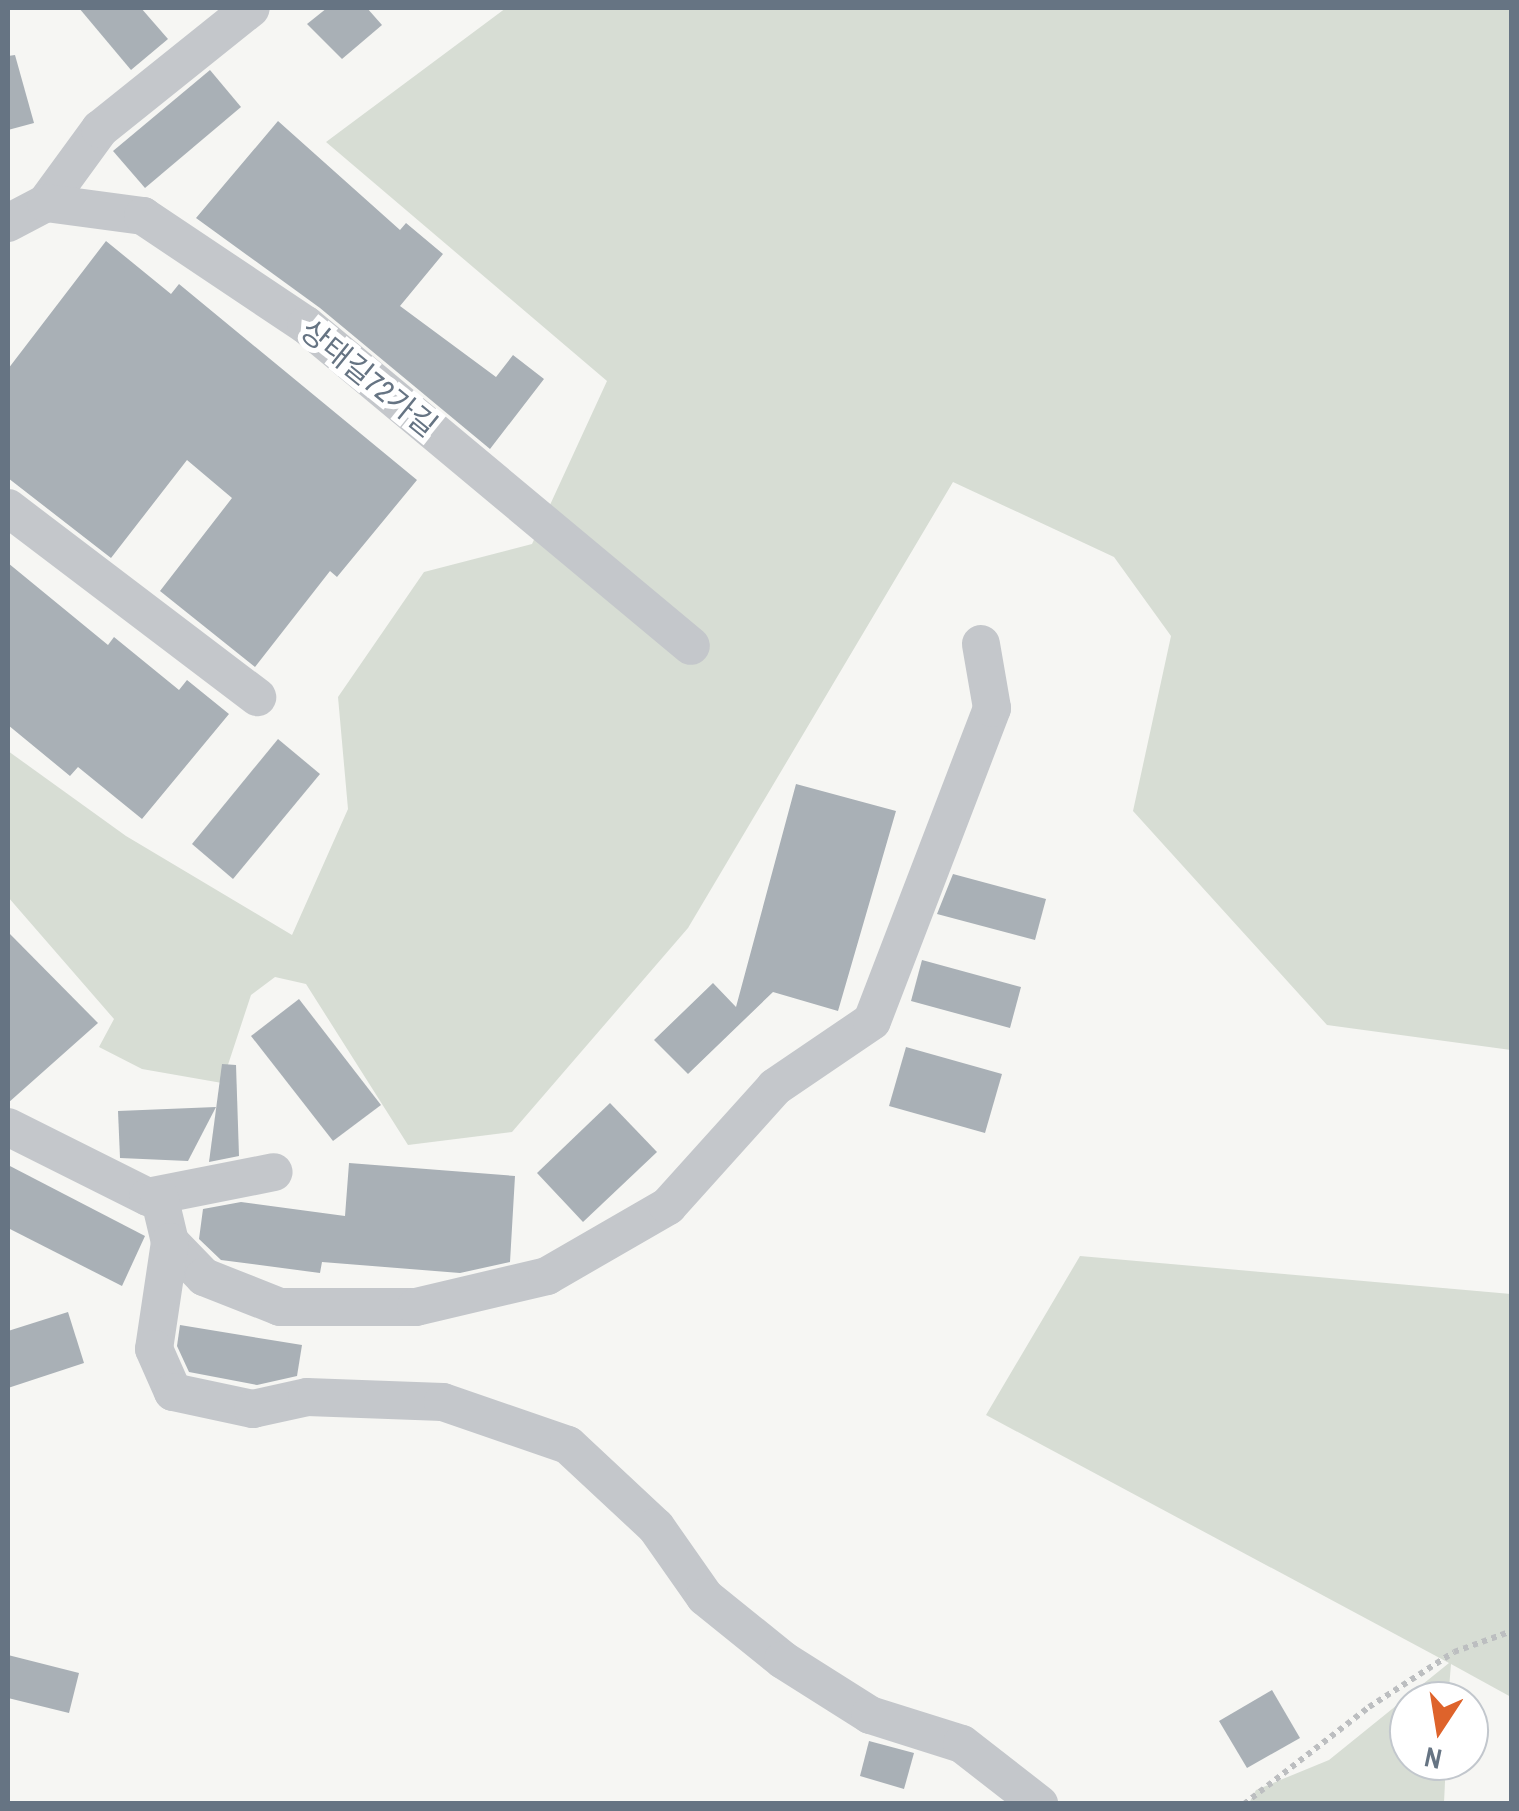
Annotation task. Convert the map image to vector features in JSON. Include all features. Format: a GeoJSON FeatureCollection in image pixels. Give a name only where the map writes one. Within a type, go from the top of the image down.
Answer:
{"type":"FeatureCollection","features":[{"type":"Feature","properties":{"kind":"street"},"geometry":{"type":"LineString","coordinates":[[8,222],[46,203],[100,129],[251,8]]}},
{"type":"Feature","properties":{"kind":"street","name":"상태길72가길"},"geometry":{"type":"LineString","coordinates":[[46,203],[142,216],[306,325],[692,646]]}},
{"type":"Feature","properties":{"kind":"street"},"geometry":{"type":"LineString","coordinates":[[8,508],[258,697]]}},
{"type":"Feature","properties":{"kind":"street"},"geometry":{"type":"LineString","coordinates":[[170,1242],[204,1276],[280,1307],[416,1307],[547,1276],[668,1206],[775,1087],[872,1021],[992,708],[981,644]]}},
{"type":"Feature","properties":{"kind":"street"},"geometry":{"type":"LineString","coordinates":[[8,1127],[159,1196],[274,1172]]}},
{"type":"Feature","properties":{"kind":"street"},"geometry":{"type":"LineString","coordinates":[[159,1196],[170,1242],[154,1349],[174,1392],[252,1409],[307,1397],[443,1402],[568,1445],[656,1526],[704,1597],[783,1660],[870,1715],[962,1744],[1039,1804]]}},
{"type":"Feature","properties":{"kind":"path"},"geometry":{"type":"LineString","coordinates":[[1244,1804],[1369,1707],[1454,1652],[1512,1631]]}},
{"type":"Feature","properties":{"kind":"shaded area"},"geometry":{"type":"Polygon","coordinates":[[[506,8],[1511,8],[1511,1050],[1327,1025],[1133,811],[1171,636],[1114,557],[953,482],[688,928],[512,1132],[408,1145],[306,984],[275,977],[251,995],[222,1083],[142,1069],[99,1047],[114,1019],[8,897],[8,751],[126,836],[292,935],[348,809],[338,697],[424,572],[532,544],[607,381],[326,142],[506,8]]]}},
{"type":"Feature","properties":{"kind":"shaded area"},"geometry":{"type":"Polygon","coordinates":[[[1080,1256],[1511,1294],[1511,1697],[1489,1685],[1489,1681],[1451,1664],[1450,1681],[1427,1681],[1449,1663],[986,1415],[1080,1256]]]}},
{"type":"Feature","properties":{"kind":"shaded area"},"geometry":{"type":"Polygon","coordinates":[[[1389,1712],[1389,1781],[1445,1781],[1444,1803],[1249,1803],[1256,1790],[1329,1760],[1389,1712]]]}},
{"type":"Feature","properties":{"kind":"building"},"geometry":{"type":"Polygon","coordinates":[[[79,8],[141,8],[168,39],[131,70],[79,8]]]}},
{"type":"Feature","properties":{"kind":"building"},"geometry":{"type":"Polygon","coordinates":[[[327,8],[367,8],[382,25],[342,59],[307,24],[327,8]]]}},
{"type":"Feature","properties":{"kind":"building"},"geometry":{"type":"Polygon","coordinates":[[[15,55],[34,123],[8,130],[8,56],[15,55]]]}},
{"type":"Feature","properties":{"kind":"building"},"geometry":{"type":"Polygon","coordinates":[[[210,70],[241,107],[145,188],[113,151],[210,70]]]}},
{"type":"Feature","properties":{"kind":"building"},"geometry":{"type":"Polygon","coordinates":[[[278,121],[400,230],[406,223],[443,254],[400,306],[496,377],[513,355],[544,379],[490,449],[320,308],[196,218],[278,121]]]}},
{"type":"Feature","properties":{"kind":"building"},"geometry":{"type":"Polygon","coordinates":[[[106,241],[171,294],[179,284],[417,480],[337,577],[330,571],[255,667],[160,591],[232,498],[187,460],[111,558],[8,478],[8,369],[106,241]]]}},
{"type":"Feature","properties":{"kind":"building"},"geometry":{"type":"Polygon","coordinates":[[[8,563],[108,645],[114,637],[179,690],[187,680],[229,714],[142,819],[78,767],[70,776],[8,725],[8,563]]]}},
{"type":"Feature","properties":{"kind":"building"},"geometry":{"type":"Polygon","coordinates":[[[278,739],[320,774],[233,879],[192,844],[278,739]]]}},
{"type":"Feature","properties":{"kind":"building"},"geometry":{"type":"Polygon","coordinates":[[[796,784],[896,811],[838,1011],[773,992],[688,1074],[654,1040],[713,983],[736,1007],[796,784]]]}},
{"type":"Feature","properties":{"kind":"building"},"geometry":{"type":"Polygon","coordinates":[[[953,874],[1046,899],[1035,940],[937,914],[953,874]]]}},
{"type":"Feature","properties":{"kind":"building"},"geometry":{"type":"Polygon","coordinates":[[[8,932],[98,1023],[8,1103],[8,932]]]}},
{"type":"Feature","properties":{"kind":"building"},"geometry":{"type":"Polygon","coordinates":[[[922,960],[1021,987],[1010,1028],[911,1001],[922,960]]]}},
{"type":"Feature","properties":{"kind":"building"},"geometry":{"type":"Polygon","coordinates":[[[299,999],[381,1105],[333,1141],[251,1036],[299,999]]]}},
{"type":"Feature","properties":{"kind":"building"},"geometry":{"type":"Polygon","coordinates":[[[906,1047],[1002,1074],[985,1133],[889,1106],[906,1047]]]}},
{"type":"Feature","properties":{"kind":"building"},"geometry":{"type":"Polygon","coordinates":[[[222,1064],[236,1065],[239,1156],[209,1162],[222,1064]]]}},
{"type":"Feature","properties":{"kind":"building"},"geometry":{"type":"Polygon","coordinates":[[[610,1103],[657,1152],[583,1222],[537,1173],[610,1103]]]}},
{"type":"Feature","properties":{"kind":"building"},"geometry":{"type":"Polygon","coordinates":[[[216,1107],[188,1161],[120,1158],[118,1111],[216,1107]]]}},
{"type":"Feature","properties":{"kind":"building"},"geometry":{"type":"Polygon","coordinates":[[[349,1163],[515,1176],[510,1262],[460,1273],[322,1262],[320,1273],[221,1260],[199,1239],[203,1209],[241,1202],[345,1216],[349,1163]]]}},
{"type":"Feature","properties":{"kind":"building"},"geometry":{"type":"Polygon","coordinates":[[[8,1165],[145,1236],[122,1286],[8,1228],[8,1165]]]}},
{"type":"Feature","properties":{"kind":"building"},"geometry":{"type":"Polygon","coordinates":[[[68,1312],[84,1363],[8,1388],[8,1331],[68,1312]]]}},
{"type":"Feature","properties":{"kind":"building"},"geometry":{"type":"Polygon","coordinates":[[[180,1325],[302,1345],[297,1376],[257,1385],[189,1372],[177,1346],[180,1325]]]}},
{"type":"Feature","properties":{"kind":"building"},"geometry":{"type":"Polygon","coordinates":[[[8,1655],[79,1673],[69,1713],[8,1698],[8,1655]]]}},
{"type":"Feature","properties":{"kind":"building"},"geometry":{"type":"Polygon","coordinates":[[[1272,1690],[1300,1738],[1247,1768],[1219,1721],[1272,1690]]]}},
{"type":"Feature","properties":{"kind":"building"},"geometry":{"type":"Polygon","coordinates":[[[869,1741],[914,1753],[904,1789],[860,1776],[869,1741]]]}}]}
